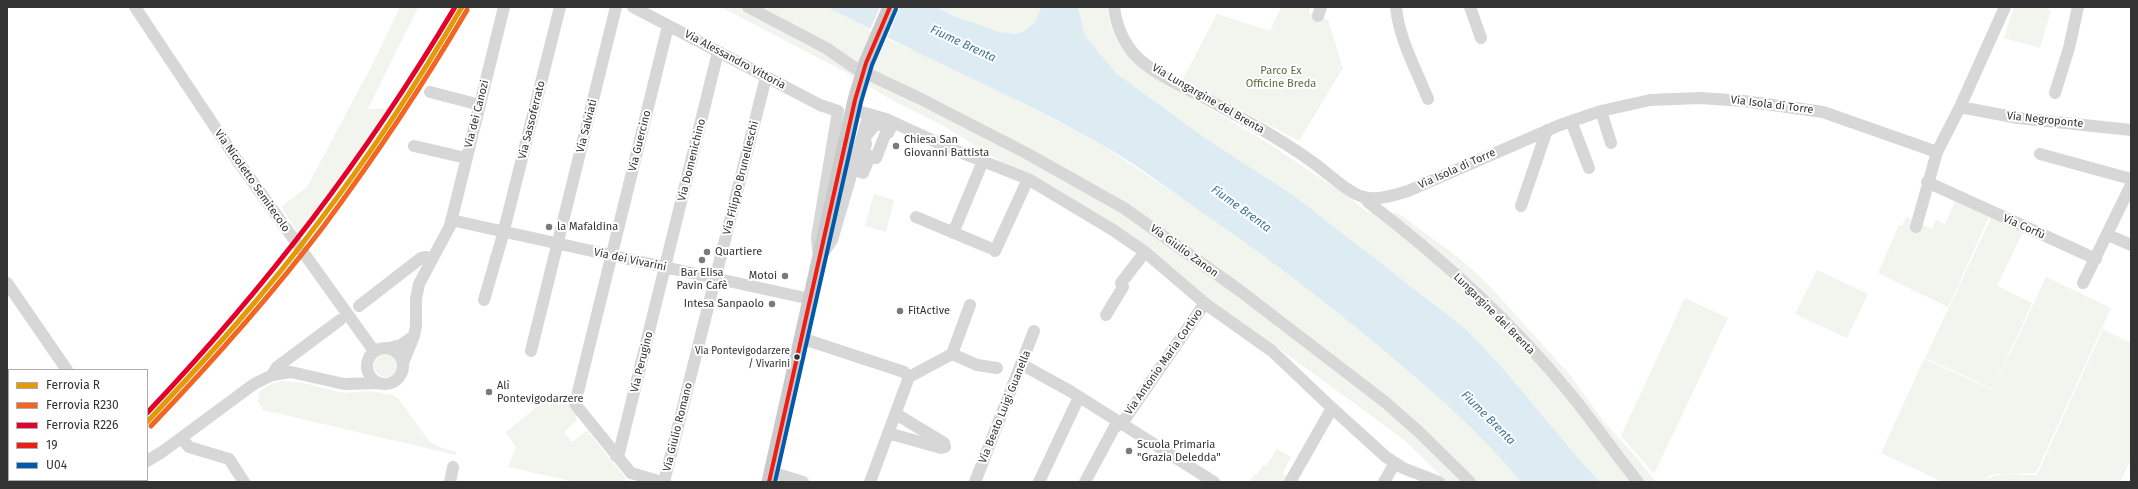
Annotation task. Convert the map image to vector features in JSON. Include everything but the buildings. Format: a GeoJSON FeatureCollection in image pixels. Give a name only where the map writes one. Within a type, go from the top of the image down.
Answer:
{"type":"FeatureCollection","features":[{"type":"Feature","properties":{"kind":"main road"},"geometry":{"type":"LineString","coordinates":[[770,477],[810,299],[865,68],[890,7]]}},
{"type":"Feature","properties":{"kind":"street","name":"Via Nicoletto Semitecolo"},"geometry":{"type":"LineString","coordinates":[[135,7],[237,160],[374,351]]}},
{"type":"Feature","properties":{"kind":"street","name":"Via dei Canozi"},"geometry":{"type":"LineString","coordinates":[[403,363],[414,336],[416,326],[417,292],[423,274],[441,243],[451,220],[504,7]]}},
{"type":"Feature","properties":{"kind":"street","name":"Via Sassoferrato"},"geometry":{"type":"LineString","coordinates":[[484,300],[504,233],[560,7]]}},
{"type":"Feature","properties":{"kind":"street","name":"Via Salviati"},"geometry":{"type":"LineString","coordinates":[[531,351],[616,7]]}},
{"type":"Feature","properties":{"kind":"street","name":"Via Alessandro Vittoria"},"geometry":{"type":"LineString","coordinates":[[633,7],[820,105],[853,111]]}},
{"type":"Feature","properties":{"kind":"street","name":"Via Giulio Zanon"},"geometry":{"type":"LineString","coordinates":[[748,7],[1026,153],[1124,208],[1239,290],[1385,402],[1424,436],[1470,482]]}},
{"type":"Feature","properties":{"kind":"street","name":"Via Lungargine del Brenta"},"geometry":{"type":"LineString","coordinates":[[1114,7],[1115,15],[1123,38],[1134,53],[1144,63],[1162,75],[1259,128],[1326,171]]}},
{"type":"Feature","properties":{"kind":"street"},"geometry":{"type":"LineString","coordinates":[[1396,7],[1397,20],[1428,99]]}},
{"type":"Feature","properties":{"kind":"street"},"geometry":{"type":"LineString","coordinates":[[1470,7],[1481,38]]}},
{"type":"Feature","properties":{"kind":"street"},"geometry":{"type":"LineString","coordinates":[[1916,227],[1937,152],[1960,107],[2005,7]]}},
{"type":"Feature","properties":{"kind":"street"},"geometry":{"type":"LineString","coordinates":[[2056,93],[2069,48],[2078,7]]}},
{"type":"Feature","properties":{"kind":"street","name":"Via Guercino"},"geometry":{"type":"LineString","coordinates":[[616,456],[574,404],[668,26]]}},
{"type":"Feature","properties":{"kind":"street","name":"Via Domenichino"},"geometry":{"type":"LineString","coordinates":[[666,268],[717,56],[720,53]]}},
{"type":"Feature","properties":{"kind":"street","name":"Via Filippo Brunelleschi"},"geometry":{"type":"LineString","coordinates":[[716,279],[766,77]]}},
{"type":"Feature","properties":{"kind":"street"},"geometry":{"type":"LineString","coordinates":[[430,92],[480,105]]}},
{"type":"Feature","properties":{"kind":"street","name":"Via Isola di Torre"},"geometry":{"type":"LineString","coordinates":[[1365,197],[1383,196],[1412,190],[1547,130],[1601,110],[1628,104],[1672,99],[1744,100],[1785,105],[1842,117],[1937,152]]}},
{"type":"Feature","properties":{"kind":"street","name":"Via Negroponte"},"geometry":{"type":"LineString","coordinates":[[1960,107],[2018,118],[2131,130]]}},
{"type":"Feature","properties":{"kind":"street"},"geometry":{"type":"LineString","coordinates":[[1601,110],[1611,143]]}},
{"type":"Feature","properties":{"kind":"street"},"geometry":{"type":"LineString","coordinates":[[820,258],[817,237],[853,111]]}},
{"type":"Feature","properties":{"kind":"street"},"geometry":{"type":"LineString","coordinates":[[853,111],[886,119],[947,147],[1028,179],[1082,211],[1145,252],[1205,303],[1272,350],[1332,408],[1395,463],[1412,472],[1439,482]]}},
{"type":"Feature","properties":{"kind":"street"},"geometry":{"type":"LineString","coordinates":[[853,111],[866,130]]}},
{"type":"Feature","properties":{"kind":"street"},"geometry":{"type":"LineString","coordinates":[[820,258],[832,240],[866,130],[877,121],[886,119]]}},
{"type":"Feature","properties":{"kind":"street"},"geometry":{"type":"LineString","coordinates":[[1571,121],[1589,168]]}},
{"type":"Feature","properties":{"kind":"street"},"geometry":{"type":"LineString","coordinates":[[1522,206],[1547,130]]}},
{"type":"Feature","properties":{"kind":"street"},"geometry":{"type":"LineString","coordinates":[[414,146],[466,158]]}},
{"type":"Feature","properties":{"kind":"street"},"geometry":{"type":"LineString","coordinates":[[2040,154],[2131,178]]}},
{"type":"Feature","properties":{"kind":"street"},"geometry":{"type":"LineString","coordinates":[[953,233],[983,161]]}},
{"type":"Feature","properties":{"kind":"street","name":"Lungargine del Brenta"},"geometry":{"type":"LineString","coordinates":[[1326,171],[1365,197],[1368,202],[1460,278],[1508,325],[1568,390],[1638,482]]}},
{"type":"Feature","properties":{"kind":"street"},"geometry":{"type":"LineString","coordinates":[[916,217],[993,250],[1028,179]]}},
{"type":"Feature","properties":{"kind":"street","name":"Via Corfù"},"geometry":{"type":"LineString","coordinates":[[1928,182],[2096,258]]}},
{"type":"Feature","properties":{"kind":"street"},"geometry":{"type":"LineString","coordinates":[[2083,283],[2108,235],[2131,185]]}},
{"type":"Feature","properties":{"kind":"street","name":"Via dei Vivarini"},"geometry":{"type":"LineString","coordinates":[[451,220],[504,233],[810,299]]}},
{"type":"Feature","properties":{"kind":"street"},"geometry":{"type":"LineString","coordinates":[[2108,235],[2131,246]]}},
{"type":"Feature","properties":{"kind":"street"},"geometry":{"type":"LineString","coordinates":[[1106,315],[1124,287],[1121,283],[1145,252]]}},
{"type":"Feature","properties":{"kind":"street"},"geometry":{"type":"LineString","coordinates":[[359,306],[422,258],[426,257],[431,260]]}},
{"type":"Feature","properties":{"kind":"street","name":"Via Perugino"},"geometry":{"type":"LineString","coordinates":[[616,456],[619,453],[666,268]]}},
{"type":"Feature","properties":{"kind":"street","name":"Via Giulio Romano"},"geometry":{"type":"LineString","coordinates":[[663,482],[716,279]]}},
{"type":"Feature","properties":{"kind":"street"},"geometry":{"type":"LineString","coordinates":[[7,283],[66,369]]}},
{"type":"Feature","properties":{"kind":"street","name":"Via Antonio Maria Cortivo"},"geometry":{"type":"LineString","coordinates":[[1085,482],[1114,428],[1136,404],[1205,303]]}},
{"type":"Feature","properties":{"kind":"street"},"geometry":{"type":"LineString","coordinates":[[870,482],[909,377],[952,354],[970,306]]}},
{"type":"Feature","properties":{"kind":"street"},"geometry":{"type":"LineString","coordinates":[[272,375],[277,367],[340,320]]}},
{"type":"Feature","properties":{"kind":"street","name":"Via Beato Luigi Guanella"},"geometry":{"type":"LineString","coordinates":[[975,482],[1034,331]]}},
{"type":"Feature","properties":{"kind":"street"},"geometry":{"type":"LineString","coordinates":[[352,384],[367,367],[370,356],[374,351],[401,345],[414,336]]}},
{"type":"Feature","properties":{"kind":"street"},"geometry":{"type":"LineString","coordinates":[[801,338],[904,372],[909,377]]}},
{"type":"Feature","properties":{"kind":"street"},"geometry":{"type":"LineString","coordinates":[[148,460],[254,384],[272,375],[283,372],[299,373],[340,383],[392,383],[397,380],[402,372],[403,363],[399,354],[389,348]]}},
{"type":"Feature","properties":{"kind":"street"},"geometry":{"type":"LineString","coordinates":[[952,354],[977,365],[997,368]]}},
{"type":"Feature","properties":{"kind":"street"},"geometry":{"type":"LineString","coordinates":[[1021,364],[1079,397],[1214,482]]}},
{"type":"Feature","properties":{"kind":"street"},"geometry":{"type":"LineString","coordinates":[[367,367],[370,377],[379,383]]}},
{"type":"Feature","properties":{"kind":"street"},"geometry":{"type":"LineString","coordinates":[[1039,482],[1079,397]]}},
{"type":"Feature","properties":{"kind":"street"},"geometry":{"type":"LineString","coordinates":[[1290,482],[1332,408]]}},
{"type":"Feature","properties":{"kind":"street"},"geometry":{"type":"LineString","coordinates":[[888,433],[941,448],[945,447],[944,443],[896,414]]}},
{"type":"Feature","properties":{"kind":"street"},"geometry":{"type":"LineString","coordinates":[[181,438],[189,447],[229,459],[244,482]]}},
{"type":"Feature","properties":{"kind":"street"},"geometry":{"type":"LineString","coordinates":[[616,456],[631,473],[663,482]]}},
{"type":"Feature","properties":{"kind":"street"},"geometry":{"type":"LineString","coordinates":[[1384,482],[1395,463]]}},
{"type":"Feature","properties":{"kind":"street"},"geometry":{"type":"LineString","coordinates":[[450,482],[453,467]]}},
{"type":"Feature","properties":{"kind":"street"},"geometry":{"type":"LineString","coordinates":[[1412,472],[1411,477],[1420,482]]}},
{"type":"Feature","properties":{"kind":"street"},"geometry":{"type":"LineString","coordinates":[[770,477],[804,482]]}},
{"type":"Feature","properties":{"kind":"green space"},"geometry":{"type":"Polygon","coordinates":[[[400,7],[418,7],[368,109],[394,108],[301,237],[281,207],[307,187],[372,65],[400,7]]]}},
{"type":"Feature","properties":{"kind":"green space"},"geometry":{"type":"Polygon","coordinates":[[[721,7],[827,7],[891,41],[925,55],[989,86],[1099,143],[1240,237],[1336,308],[1448,405],[1501,457],[1521,482],[1447,482],[1403,439],[1281,350],[1265,341],[1188,287],[1003,163],[947,128],[890,99],[847,73],[721,7]]]}},
{"type":"Feature","properties":{"kind":"green space"},"geometry":{"type":"Polygon","coordinates":[[[937,7],[1041,7],[1034,24],[1028,29],[1020,33],[1007,34],[964,20],[937,7]]]}},
{"type":"Feature","properties":{"kind":"green space"},"geometry":{"type":"Polygon","coordinates":[[[1078,7],[1107,7],[1115,36],[1125,52],[1148,72],[1266,142],[1346,195],[1367,212],[1398,213],[1460,259],[1486,282],[1570,375],[1604,422],[1637,458],[1656,482],[1600,482],[1506,372],[1467,330],[1293,195],[1205,138],[1117,74],[1085,36],[1078,7]]]}},
{"type":"Feature","properties":{"kind":"green space","name":"Parco Ex Officine Breda"},"geometry":{"type":"Polygon","coordinates":[[[1281,7],[1310,7],[1309,13],[1328,20],[1343,68],[1299,141],[1183,79],[1217,14],[1270,31],[1281,7]]]}},
{"type":"Feature","properties":{"kind":"green space"},"geometry":{"type":"Polygon","coordinates":[[[2014,7],[2042,7],[2051,10],[2040,48],[2004,38],[2014,7]]]}},
{"type":"Feature","properties":{"kind":"green space"},"geometry":{"type":"Polygon","coordinates":[[[874,194],[894,200],[886,232],[865,226],[874,194]]]}},
{"type":"Feature","properties":{"kind":"green space"},"geometry":{"type":"Polygon","coordinates":[[[1955,202],[1989,217],[1948,307],[1878,273],[1899,225],[1902,226],[1906,217],[1932,229],[1936,220],[1945,224],[1955,202]]]}},
{"type":"Feature","properties":{"kind":"green space"},"geometry":{"type":"Polygon","coordinates":[[[1991,218],[2023,232],[1997,286],[2032,303],[1993,389],[1925,358],[1991,218]]]}},
{"type":"Feature","properties":{"kind":"green space"},"geometry":{"type":"Polygon","coordinates":[[[1817,270],[1868,294],[1847,338],[1795,314],[1817,270]]]}},
{"type":"Feature","properties":{"kind":"green space"},"geometry":{"type":"Polygon","coordinates":[[[2046,277],[2111,308],[2036,473],[1997,474],[1989,476],[1981,482],[1943,482],[1881,453],[1924,359],[1993,390],[2046,277]]]}},
{"type":"Feature","properties":{"kind":"green space"},"geometry":{"type":"Polygon","coordinates":[[[1685,298],[1728,318],[1654,474],[1621,436],[1685,298]]]}},
{"type":"Feature","properties":{"kind":"green space"},"geometry":{"type":"Polygon","coordinates":[[[2103,329],[2131,343],[2131,460],[2120,482],[1983,482],[1988,478],[2008,474],[2037,475],[2103,329]]]}},
{"type":"Feature","properties":{"kind":"green space"},"geometry":{"type":"Polygon","coordinates":[[[386,353],[391,354],[397,360],[397,370],[391,376],[386,377],[381,376],[375,370],[374,365],[375,360],[381,354],[386,353]]]}},
{"type":"Feature","properties":{"kind":"green space"},"geometry":{"type":"Polygon","coordinates":[[[283,381],[303,383],[344,393],[370,391],[392,395],[398,398],[430,442],[456,452],[456,455],[263,410],[258,402],[260,391],[269,385],[283,381]]]}},
{"type":"Feature","properties":{"kind":"green space"},"geometry":{"type":"Polygon","coordinates":[[[559,392],[576,415],[575,417],[577,420],[564,432],[572,442],[587,430],[626,479],[624,482],[575,482],[508,467],[516,447],[506,432],[538,406],[559,392]]]}},
{"type":"Feature","properties":{"kind":"green space"},"geometry":{"type":"Polygon","coordinates":[[[1277,449],[1291,457],[1282,474],[1287,476],[1284,482],[1250,482],[1254,474],[1257,475],[1263,465],[1266,466],[1277,449]]]}},
{"type":"Feature","properties":{"kind":"water","name":"Fiume Brenta"},"geometry":{"type":"Polygon","coordinates":[[[827,7],[937,7],[954,16],[999,32],[1015,34],[1023,32],[1035,23],[1041,7],[1078,7],[1085,36],[1117,74],[1205,138],[1293,195],[1467,330],[1506,372],[1600,482],[1521,482],[1480,437],[1451,409],[1356,327],[1279,267],[1149,175],[1124,158],[1064,124],[827,7]]]}},
{"type":"Feature","properties":{"kind":"pier"},"geometry":{"type":"Polygon","coordinates":[[[880,7],[900,7],[886,41],[869,32],[880,7]]]}},
{"type":"Feature","properties":{"kind":"rail line","name":"R226"},"geometry":{"type":"LineString","coordinates":[[148,412],[233,317],[312,219],[386,116],[421,63],[455,7]]}},
{"type":"Feature","properties":{"kind":"rail line","name":"R"},"geometry":{"type":"LineString","coordinates":[[148,421],[236,325],[278,275],[318,223],[357,171],[428,63],[462,7]]}},
{"type":"Feature","properties":{"kind":"rail line","name":"R230"},"geometry":{"type":"LineString","coordinates":[[151,426],[240,329],[323,227],[398,120],[467,10]]}},
{"type":"Feature","properties":{"kind":"transit line","name":"19"},"geometry":{"type":"LineString","coordinates":[[769,482],[855,100],[866,63],[890,7]]}},
{"type":"Feature","properties":{"kind":"transit line","name":"U04"},"geometry":{"type":"LineString","coordinates":[[775,482],[861,102],[872,65],[896,9]]}},
{"type":"Feature","properties":{"kind":"place","name":"Chiesa San Giovanni Battista"},"geometry":{"type":"Point","coordinates":[896,146]}},
{"type":"Feature","properties":{"kind":"place","name":"la Mafaldina"},"geometry":{"type":"Point","coordinates":[549,227]}},
{"type":"Feature","properties":{"kind":"place","name":"Quartiere"},"geometry":{"type":"Point","coordinates":[707,252]}},
{"type":"Feature","properties":{"kind":"place","name":"Bar Elisa Pavin Cafè"},"geometry":{"type":"Point","coordinates":[702,260]}},
{"type":"Feature","properties":{"kind":"place","name":"Motoi"},"geometry":{"type":"Point","coordinates":[785,276]}},
{"type":"Feature","properties":{"kind":"place","name":"Intesa Sanpaolo"},"geometry":{"type":"Point","coordinates":[772,304]}},
{"type":"Feature","properties":{"kind":"place","name":"FitActive"},"geometry":{"type":"Point","coordinates":[900,311]}},
{"type":"Feature","properties":{"kind":"place","name":"Via Pontevigodarzere / Vivarini"},"geometry":{"type":"Point","coordinates":[797,357]}},
{"type":"Feature","properties":{"kind":"place","name":"Alì Pontevigodarzere"},"geometry":{"type":"Point","coordinates":[489,392]}},
{"type":"Feature","properties":{"kind":"place","name":"Scuola Primaria \"Grazia Deledda\""},"geometry":{"type":"Point","coordinates":[1129,451]}}]}
